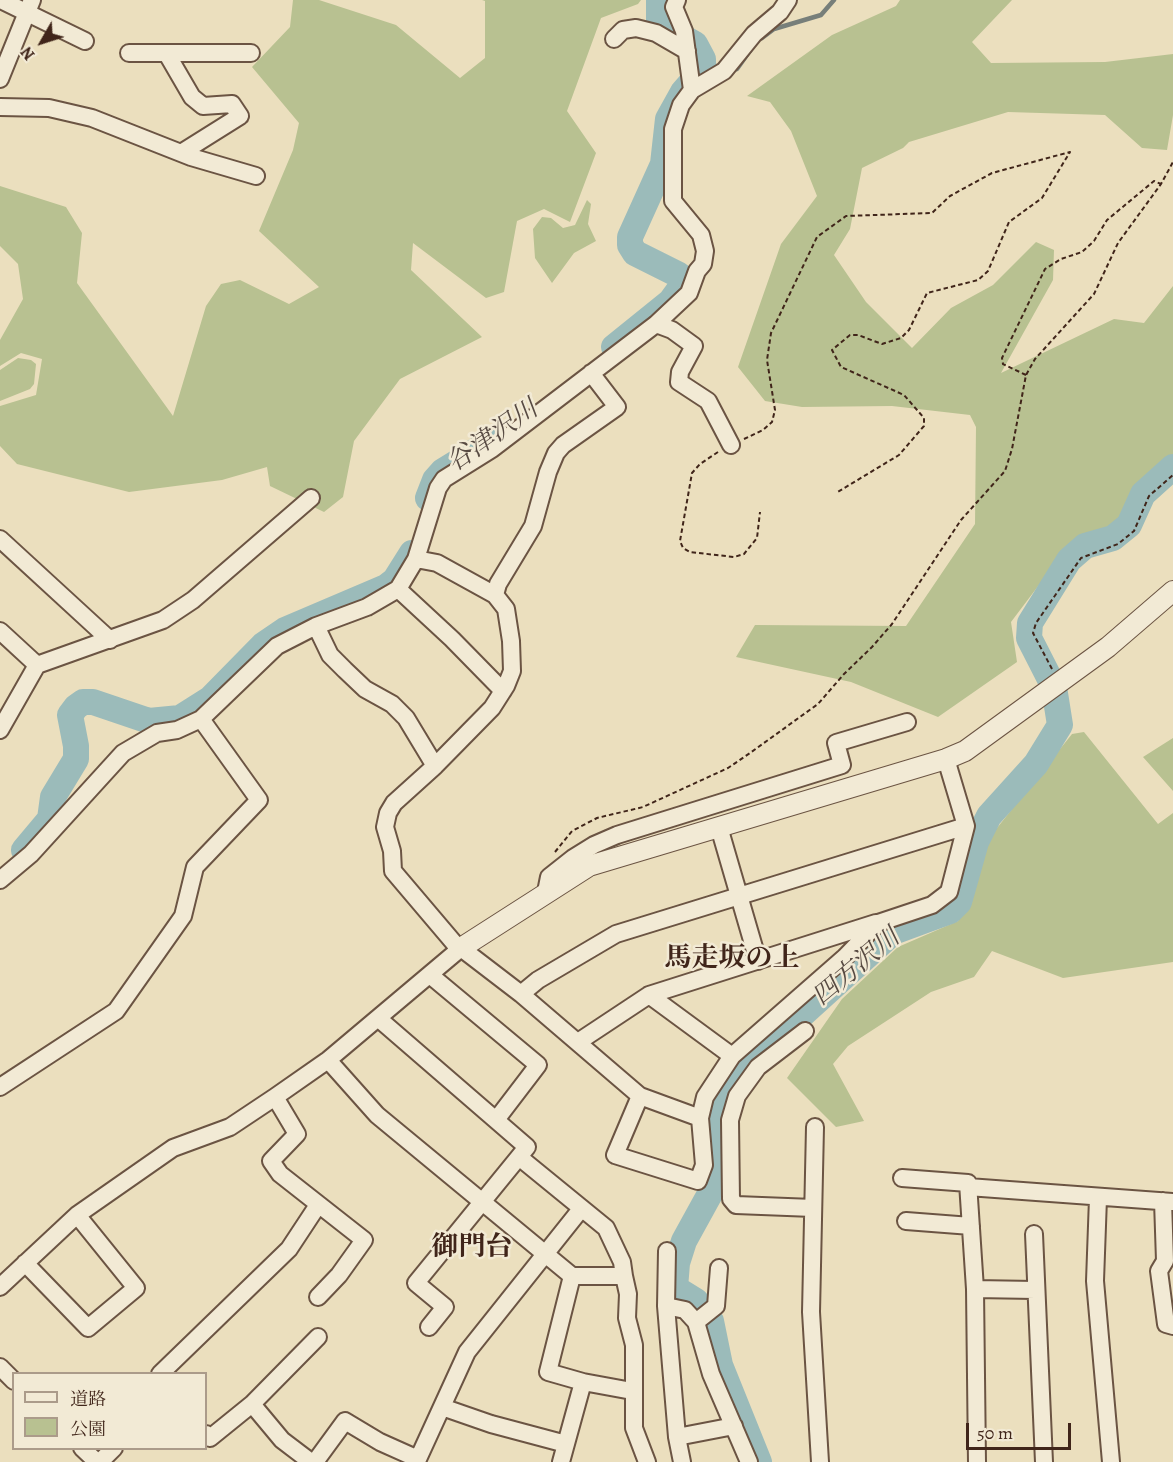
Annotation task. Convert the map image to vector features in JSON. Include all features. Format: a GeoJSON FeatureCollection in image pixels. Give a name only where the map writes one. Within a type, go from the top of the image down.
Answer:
{"type":"FeatureCollection","features":[{"type":"Feature","properties":{"kind":"street"},"geometry":{"type":"LineString","coordinates":[[1,0],[29,6],[85,41]]}},
{"type":"Feature","properties":{"kind":"street"},"geometry":{"type":"LineString","coordinates":[[677,0],[674,7],[684,31],[692,90]]}},
{"type":"Feature","properties":{"kind":"street"},"geometry":{"type":"LineString","coordinates":[[0,880],[32,854],[123,753],[157,733],[177,730],[201,719],[277,646],[316,626],[367,607],[398,589],[416,559],[438,488],[444,479],[492,449],[656,324],[689,293],[697,271],[703,264],[705,251],[701,235],[673,201],[673,129],[681,105],[692,90],[724,71],[754,34],[780,12],[788,0]]}},
{"type":"Feature","properties":{"kind":"street"},"geometry":{"type":"LineString","coordinates":[[0,79],[29,6]]}},
{"type":"Feature","properties":{"kind":"street"},"geometry":{"type":"LineString","coordinates":[[614,39],[623,30],[636,28],[656,33],[687,51]]}},
{"type":"Feature","properties":{"kind":"street"},"geometry":{"type":"LineString","coordinates":[[129,53],[251,53]]}},
{"type":"Feature","properties":{"kind":"street"},"geometry":{"type":"LineString","coordinates":[[167,54],[192,97],[203,106],[232,104],[240,116],[181,153]]}},
{"type":"Feature","properties":{"kind":"street"},"geometry":{"type":"LineString","coordinates":[[0,107],[49,108],[92,118],[181,153],[256,176]]}},
{"type":"Feature","properties":{"kind":"street"},"geometry":{"type":"LineString","coordinates":[[656,324],[672,330],[693,346],[680,372],[679,382],[708,401],[731,445]]}},
{"type":"Feature","properties":{"kind":"street"},"geometry":{"type":"LineString","coordinates":[[495,595],[498,584],[532,526],[556,453],[563,445],[617,407],[591,373]]}},
{"type":"Feature","properties":{"kind":"street"},"geometry":{"type":"LineString","coordinates":[[0,730],[37,665],[163,620],[193,600],[311,498]]}},
{"type":"Feature","properties":{"kind":"street"},"geometry":{"type":"LineString","coordinates":[[0,539],[110,640]]}},
{"type":"Feature","properties":{"kind":"street"},"geometry":{"type":"LineString","coordinates":[[416,559],[437,563],[495,595],[506,609],[511,641],[512,671],[492,708],[435,766],[394,803],[388,813],[385,826],[393,851],[393,870],[460,949],[521,994],[640,1096],[700,1118]]}},
{"type":"Feature","properties":{"kind":"street"},"geometry":{"type":"LineString","coordinates":[[398,589],[503,691]]}},
{"type":"Feature","properties":{"kind":"street"},"geometry":{"type":"LineString","coordinates":[[0,1287],[76,1215],[173,1148],[230,1126],[275,1097],[328,1060],[460,949],[589,866],[946,759],[964,751],[1108,647],[1173,591]]}},
{"type":"Feature","properties":{"kind":"street"},"geometry":{"type":"LineString","coordinates":[[316,626],[330,655],[365,689],[392,704],[406,718],[435,766]]}},
{"type":"Feature","properties":{"kind":"street"},"geometry":{"type":"LineString","coordinates":[[0,631],[37,665]]}},
{"type":"Feature","properties":{"kind":"street"},"geometry":{"type":"LineString","coordinates":[[0,1087],[116,1011],[183,916],[195,867],[259,800],[201,719]]}},
{"type":"Feature","properties":{"kind":"street"},"geometry":{"type":"LineString","coordinates":[[546,892],[549,877],[594,845],[617,835],[842,765],[836,743],[908,722]]}},
{"type":"Feature","properties":{"kind":"street"},"geometry":{"type":"LineString","coordinates":[[578,1042],[649,995],[932,905],[950,892],[966,826],[946,759]]}},
{"type":"Feature","properties":{"kind":"street"},"geometry":{"type":"LineString","coordinates":[[521,994],[538,980],[616,934],[966,826]]}},
{"type":"Feature","properties":{"kind":"street"},"geometry":{"type":"LineString","coordinates":[[719,827],[758,961]]}},
{"type":"Feature","properties":{"kind":"street"},"geometry":{"type":"LineString","coordinates":[[640,1096],[615,1155],[698,1181],[704,1165],[700,1118],[705,1096],[732,1056],[845,957],[878,922]]}},
{"type":"Feature","properties":{"kind":"street"},"geometry":{"type":"LineString","coordinates":[[430,975],[538,1065],[496,1120]]}},
{"type":"Feature","properties":{"kind":"street"},"geometry":{"type":"LineString","coordinates":[[649,995],[732,1056]]}},
{"type":"Feature","properties":{"kind":"street"},"geometry":{"type":"LineString","coordinates":[[379,1019],[527,1147],[416,1283],[445,1307],[429,1327]]}},
{"type":"Feature","properties":{"kind":"street"},"geometry":{"type":"LineString","coordinates":[[806,1031],[758,1067],[737,1096],[730,1120],[731,1199],[736,1205],[813,1208]]}},
{"type":"Feature","properties":{"kind":"street"},"geometry":{"type":"LineString","coordinates":[[328,1060],[377,1115],[572,1276],[624,1276]]}},
{"type":"Feature","properties":{"kind":"street"},"geometry":{"type":"LineString","coordinates":[[275,1097],[297,1134],[271,1161],[280,1174],[364,1240],[339,1275],[318,1297]]}},
{"type":"Feature","properties":{"kind":"street"},"geometry":{"type":"LineString","coordinates":[[815,1127],[811,1312],[820,1462]]}},
{"type":"Feature","properties":{"kind":"street"},"geometry":{"type":"LineString","coordinates":[[519,1157],[606,1228],[622,1262],[628,1294],[627,1318],[634,1345],[634,1428],[647,1462]]}},
{"type":"Feature","properties":{"kind":"street"},"geometry":{"type":"LineString","coordinates":[[903,1178],[968,1183],[975,1288],[977,1462]]}},
{"type":"Feature","properties":{"kind":"street"},"geometry":{"type":"LineString","coordinates":[[968,1187],[1098,1198],[1168,1201],[1165,1261],[1159,1271],[1166,1324],[1173,1326]]}},
{"type":"Feature","properties":{"kind":"street"},"geometry":{"type":"LineString","coordinates":[[1098,1198],[1095,1281],[1111,1462]]}},
{"type":"Feature","properties":{"kind":"street"},"geometry":{"type":"LineString","coordinates":[[162,1372],[290,1249],[318,1205]]}},
{"type":"Feature","properties":{"kind":"street"},"geometry":{"type":"LineString","coordinates":[[252,1404],[282,1440],[313,1462],[345,1421],[380,1442],[418,1458],[467,1352],[581,1209]]}},
{"type":"Feature","properties":{"kind":"street"},"geometry":{"type":"LineString","coordinates":[[26,1263],[88,1328],[136,1288],[76,1215]]}},
{"type":"Feature","properties":{"kind":"street"},"geometry":{"type":"LineString","coordinates":[[906,1221],[971,1226]]}},
{"type":"Feature","properties":{"kind":"street"},"geometry":{"type":"LineString","coordinates":[[1034,1234],[1044,1462]]}},
{"type":"Feature","properties":{"kind":"street"},"geometry":{"type":"LineString","coordinates":[[667,1251],[666,1306],[682,1462]]}},
{"type":"Feature","properties":{"kind":"street"},"geometry":{"type":"LineString","coordinates":[[696,1322],[716,1306],[719,1268]]}},
{"type":"Feature","properties":{"kind":"street"},"geometry":{"type":"LineString","coordinates":[[572,1276],[548,1372],[583,1382],[633,1391]]}},
{"type":"Feature","properties":{"kind":"street"},"geometry":{"type":"LineString","coordinates":[[975,1288],[1035,1290]]}},
{"type":"Feature","properties":{"kind":"street"},"geometry":{"type":"LineString","coordinates":[[666,1306],[685,1310],[696,1322],[711,1374],[749,1462]]}},
{"type":"Feature","properties":{"kind":"street"},"geometry":{"type":"LineString","coordinates":[[207,1435],[210,1438],[252,1404],[318,1337]]}},
{"type":"Feature","properties":{"kind":"street"},"geometry":{"type":"LineString","coordinates":[[0,1366],[12,1379]]}},
{"type":"Feature","properties":{"kind":"street"},"geometry":{"type":"LineString","coordinates":[[561,1462],[583,1382]]}},
{"type":"Feature","properties":{"kind":"street"},"geometry":{"type":"LineString","coordinates":[[442,1407],[491,1424],[566,1444]]}},
{"type":"Feature","properties":{"kind":"street"},"geometry":{"type":"LineString","coordinates":[[678,1437],[734,1426]]}},
{"type":"Feature","properties":{"kind":"street"},"geometry":{"type":"LineString","coordinates":[[89,1458],[111,1450]]}},
{"type":"Feature","properties":{"kind":"path"},"geometry":{"type":"LineString","coordinates":[[760,512],[757,538],[744,554],[735,558],[690,552],[683,548],[680,541],[692,473],[700,464],[731,445],[763,430],[772,422],[775,410],[767,360],[771,333],[817,237],[846,216],[932,213],[951,196],[992,172],[1070,152],[1042,198],[1009,222],[988,271],[978,280],[927,293],[909,330],[901,338],[882,344],[858,335],[850,335],[832,350],[841,367],[904,395],[924,418],[924,426],[899,455],[836,493]]}},
{"type":"Feature","properties":{"kind":"path"},"geometry":{"type":"LineString","coordinates":[[551,858],[572,831],[613,813],[643,807],[728,768],[818,704],[892,624],[961,520],[1005,471],[1012,449],[1026,375],[1035,359],[1094,294],[1118,243],[1161,184],[1173,162]]}},
{"type":"Feature","properties":{"kind":"path"},"geometry":{"type":"LineString","coordinates":[[1026,375],[1003,364],[1002,358],[1045,269],[1061,259],[1082,252],[1094,241],[1107,220],[1154,181],[1161,184]]}},
{"type":"Feature","properties":{"kind":"path"},"geometry":{"type":"LineString","coordinates":[[1059,682],[1033,633],[1036,622],[1081,558],[1118,544],[1134,531],[1149,496],[1173,475]]}},
{"type":"Feature","properties":{"kind":"green space"},"geometry":{"type":"Polygon","coordinates":[[[293,0],[319,0],[396,25],[460,78],[485,58],[485,1],[482,0],[641,0],[638,4],[601,18],[567,111],[596,153],[570,222],[544,209],[517,221],[504,292],[486,298],[413,243],[411,270],[482,337],[400,379],[354,441],[343,497],[324,512],[270,486],[267,467],[222,480],[129,492],[17,464],[0,446],[0,406],[36,395],[42,359],[21,353],[0,366],[0,340],[23,299],[18,264],[0,246],[0,186],[66,207],[82,233],[77,283],[173,416],[206,306],[221,284],[240,280],[289,304],[319,287],[259,231],[293,150],[299,123],[252,67],[290,27],[293,0]]]}},
{"type":"Feature","properties":{"kind":"green space"},"geometry":{"type":"Polygon","coordinates":[[[900,0],[1012,0],[972,42],[991,63],[1105,62],[1173,54],[1173,115],[1167,150],[1142,148],[1105,115],[1008,112],[909,142],[903,148],[862,168],[850,229],[834,255],[866,302],[912,348],[951,308],[993,285],[1036,242],[1054,250],[1053,280],[1001,373],[1114,319],[1144,323],[1173,286],[1173,467],[1161,471],[1126,525],[1095,533],[1048,573],[1011,622],[1017,662],[938,717],[851,682],[736,657],[755,625],[906,626],[975,524],[976,427],[970,415],[892,406],[802,407],[765,401],[738,367],[781,244],[817,196],[791,131],[770,102],[747,96],[832,35],[896,6],[900,0]]]}},
{"type":"Feature","properties":{"kind":"green space"},"geometry":{"type":"Polygon","coordinates":[[[587,200],[591,204],[588,224],[596,241],[574,253],[552,283],[535,258],[533,229],[542,217],[551,218],[563,228],[575,225],[587,200]]]}},
{"type":"Feature","properties":{"kind":"green space"},"geometry":{"type":"Polygon","coordinates":[[[18,358],[31,360],[36,364],[34,384],[30,389],[0,401],[0,370],[18,358]]]}},
{"type":"Feature","properties":{"kind":"green space"},"geometry":{"type":"Polygon","coordinates":[[[1084,732],[1158,824],[1173,813],[1173,962],[1063,978],[992,951],[974,977],[931,992],[848,1046],[833,1064],[864,1121],[836,1127],[787,1078],[842,999],[898,947],[958,921],[989,838],[1072,734],[1084,732]]]}},
{"type":"Feature","properties":{"kind":"green space"},"geometry":{"type":"Polygon","coordinates":[[[1173,738],[1173,791],[1143,757],[1173,738]]]}},
{"type":"Feature","properties":{"kind":"waterway","name":"谷津沢川"},"geometry":{"type":"LineString","coordinates":[[614,347],[671,301],[682,282],[679,275],[635,253],[630,245],[630,237],[663,164],[668,119],[683,92],[703,69],[703,59],[695,44],[659,24],[659,0]]}},
{"type":"Feature","properties":{"kind":"waterway"},"geometry":{"type":"LineString","coordinates":[[762,38],[774,29],[821,15],[834,0]]}},
{"type":"Feature","properties":{"kind":"waterway"},"geometry":{"type":"LineString","coordinates":[[732,70],[737,69],[752,48]]}},
{"type":"Feature","properties":{"kind":"waterway"},"geometry":{"type":"LineString","coordinates":[[703,69],[722,65]]}},
{"type":"Feature","properties":{"kind":"waterway","name":"谷津沢川"},"geometry":{"type":"LineString","coordinates":[[428,498],[435,480],[443,471],[495,439]]}},
{"type":"Feature","properties":{"kind":"waterway","name":"四方沢川"},"geometry":{"type":"LineString","coordinates":[[759,1462],[720,1365],[711,1321],[696,1301],[675,1288],[677,1263],[684,1241],[717,1181],[721,1161],[719,1115],[742,1069],[893,932],[950,911],[959,902],[976,842],[989,816],[1036,764],[1060,725],[1054,687],[1029,638],[1030,623],[1069,560],[1085,546],[1113,538],[1129,525],[1143,494],[1173,467]]}},
{"type":"Feature","properties":{"kind":"waterway","name":"谷津沢川"},"geometry":{"type":"LineString","coordinates":[[24,850],[50,819],[53,797],[76,759],[70,715],[76,707],[83,702],[93,702],[149,721],[180,718],[210,699],[263,645],[285,630],[386,587],[395,580],[412,553]]}},
{"type":"Feature","properties":{"kind":"district","name":"馬走坂の上"},"geometry":{"type":"Point","coordinates":[732,959]}},
{"type":"Feature","properties":{"kind":"district","name":"御門台"},"geometry":{"type":"Point","coordinates":[472,1248]}}]}
